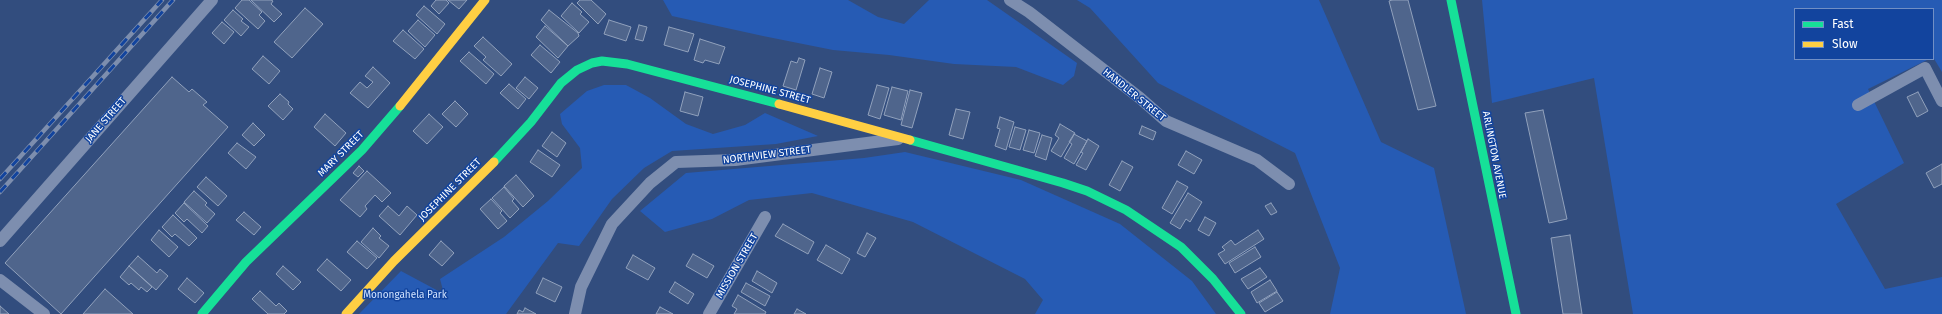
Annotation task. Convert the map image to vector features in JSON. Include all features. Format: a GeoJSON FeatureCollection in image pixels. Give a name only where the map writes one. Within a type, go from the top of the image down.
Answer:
{"type":"FeatureCollection","features":[{"type":"Feature","properties":{"kind":"street","name":"JANE STREET"},"geometry":{"type":"LineString","coordinates":[[0,241],[212,0]]}},
{"type":"Feature","properties":{"kind":"street","name":"MARY STREET"},"geometry":{"type":"LineString","coordinates":[[202,314],[246,262],[362,150],[415,89],[443,51],[485,0]]}},
{"type":"Feature","properties":{"kind":"street","name":"HANDLER STREET"},"geometry":{"type":"LineString","coordinates":[[1010,0],[1028,12],[1140,98],[1166,121],[1258,160],[1289,184]]}},
{"type":"Feature","properties":{"kind":"street","name":"ARLINGTON AVENUE"},"geometry":{"type":"LineString","coordinates":[[1451,0],[1516,314]]}},
{"type":"Feature","properties":{"kind":"street","name":"JOSEPHINE STREET"},"geometry":{"type":"LineString","coordinates":[[346,314],[394,261],[506,150],[531,122],[561,83],[577,70],[592,63],[602,61],[627,64],[1063,183],[1126,210],[1162,233],[1181,247],[1213,279],[1242,314]]}},
{"type":"Feature","properties":{"kind":"street"},"geometry":{"type":"LineString","coordinates":[[1858,105],[1925,68],[1942,101]]}},
{"type":"Feature","properties":{"kind":"street","name":"NORTHVIEW STREET"},"geometry":{"type":"LineString","coordinates":[[575,314],[581,287],[612,224],[650,183],[676,162],[734,160],[902,139]]}},
{"type":"Feature","properties":{"kind":"street","name":"MISSION STREET"},"geometry":{"type":"LineString","coordinates":[[709,314],[765,217]]}},
{"type":"Feature","properties":{"kind":"street"},"geometry":{"type":"LineString","coordinates":[[0,280],[44,314]]}},
{"type":"Feature","properties":{"kind":"green space"},"geometry":{"type":"Polygon","coordinates":[[[663,0],[848,0],[878,17],[904,24],[929,0],[987,0],[1077,63],[1074,76],[1063,85],[1016,67],[954,64],[889,55],[833,50],[672,16],[663,0]]]}},
{"type":"Feature","properties":{"kind":"green space"},"geometry":{"type":"Polygon","coordinates":[[[1077,0],[1319,0],[1381,142],[1434,168],[1466,314],[1330,314],[1340,268],[1295,153],[1158,83],[1090,8],[1077,0]]]}},
{"type":"Feature","properties":{"kind":"green space"},"geometry":{"type":"Polygon","coordinates":[[[1482,0],[1942,0],[1942,72],[1934,59],[1934,8],[1794,8],[1794,60],[1927,60],[1868,89],[1904,163],[1836,204],[1885,289],[1942,277],[1942,314],[1633,314],[1594,78],[1492,103],[1482,0]]]}},
{"type":"Feature","properties":{"kind":"green space","name":"Monongahela Park"},"geometry":{"type":"Polygon","coordinates":[[[604,85],[626,85],[650,98],[686,124],[713,134],[745,125],[765,113],[818,136],[776,144],[672,151],[644,168],[612,199],[579,246],[558,243],[506,314],[359,314],[401,271],[444,294],[440,279],[504,237],[548,201],[582,168],[580,148],[562,124],[560,114],[587,91],[604,85]]]}},
{"type":"Feature","properties":{"kind":"green space"},"geometry":{"type":"Polygon","coordinates":[[[905,152],[1021,180],[1120,224],[1192,281],[1216,314],[1035,314],[1043,300],[1025,279],[913,222],[812,193],[749,200],[712,219],[665,232],[640,211],[686,173],[864,158],[905,152]]]}},
{"type":"Feature","properties":{"kind":"building"},"geometry":{"type":"Polygon","coordinates":[[[242,0],[249,0],[262,12],[259,15],[265,21],[258,29],[235,8],[242,0]]]}},
{"type":"Feature","properties":{"kind":"building"},"geometry":{"type":"Polygon","coordinates":[[[251,0],[271,0],[273,1],[271,4],[282,14],[274,22],[251,0]]]}},
{"type":"Feature","properties":{"kind":"building"},"geometry":{"type":"Polygon","coordinates":[[[436,0],[446,0],[449,3],[439,14],[431,6],[436,0]]]}},
{"type":"Feature","properties":{"kind":"building"},"geometry":{"type":"Polygon","coordinates":[[[448,0],[467,0],[459,9],[448,0]]]}},
{"type":"Feature","properties":{"kind":"building"},"geometry":{"type":"Polygon","coordinates":[[[580,0],[591,0],[606,14],[598,24],[577,3],[580,0]]]}},
{"type":"Feature","properties":{"kind":"building"},"geometry":{"type":"Polygon","coordinates":[[[1408,0],[1436,106],[1418,110],[1389,1],[1408,0]]]}},
{"type":"Feature","properties":{"kind":"building"},"geometry":{"type":"Polygon","coordinates":[[[572,3],[582,12],[580,14],[589,22],[579,33],[561,16],[572,3]]]}},
{"type":"Feature","properties":{"kind":"building"},"geometry":{"type":"Polygon","coordinates":[[[424,6],[445,24],[437,34],[416,15],[424,6]]]}},
{"type":"Feature","properties":{"kind":"building"},"geometry":{"type":"Polygon","coordinates":[[[305,8],[323,24],[292,58],[274,42],[305,8]]]}},
{"type":"Feature","properties":{"kind":"building"},"geometry":{"type":"Polygon","coordinates":[[[233,10],[243,19],[241,21],[249,27],[241,36],[224,20],[233,10]]]}},
{"type":"Feature","properties":{"kind":"building"},"geometry":{"type":"Polygon","coordinates":[[[549,10],[578,33],[579,36],[568,46],[541,20],[549,10]]]}},
{"type":"Feature","properties":{"kind":"building"},"geometry":{"type":"Polygon","coordinates":[[[418,20],[435,35],[425,47],[408,31],[418,20]]]}},
{"type":"Feature","properties":{"kind":"building"},"geometry":{"type":"Polygon","coordinates":[[[609,20],[631,27],[626,41],[604,34],[609,20]]]}},
{"type":"Feature","properties":{"kind":"building"},"geometry":{"type":"Polygon","coordinates":[[[222,22],[234,32],[224,44],[212,33],[222,22]]]}},
{"type":"Feature","properties":{"kind":"building"},"geometry":{"type":"Polygon","coordinates":[[[639,25],[647,27],[643,41],[635,39],[639,25]]]}},
{"type":"Feature","properties":{"kind":"building"},"geometry":{"type":"Polygon","coordinates":[[[545,26],[568,46],[558,58],[536,37],[545,26]]]}},
{"type":"Feature","properties":{"kind":"building"},"geometry":{"type":"Polygon","coordinates":[[[669,27],[694,34],[688,52],[664,45],[669,27]]]}},
{"type":"Feature","properties":{"kind":"building"},"geometry":{"type":"Polygon","coordinates":[[[403,30],[424,49],[415,59],[393,41],[403,30]]]}},
{"type":"Feature","properties":{"kind":"building"},"geometry":{"type":"Polygon","coordinates":[[[483,37],[512,64],[501,76],[483,60],[486,57],[474,46],[483,37]]]}},
{"type":"Feature","properties":{"kind":"building"},"geometry":{"type":"Polygon","coordinates":[[[700,39],[725,47],[719,64],[705,60],[703,63],[694,60],[700,39]]]}},
{"type":"Feature","properties":{"kind":"building"},"geometry":{"type":"Polygon","coordinates":[[[540,45],[560,62],[551,73],[531,55],[540,45]]]}},
{"type":"Feature","properties":{"kind":"building"},"geometry":{"type":"Polygon","coordinates":[[[469,52],[494,74],[486,84],[460,61],[469,52]]]}},
{"type":"Feature","properties":{"kind":"building"},"geometry":{"type":"Polygon","coordinates":[[[263,56],[280,71],[269,84],[252,69],[263,56]]]}},
{"type":"Feature","properties":{"kind":"building"},"geometry":{"type":"Polygon","coordinates":[[[799,58],[805,60],[796,90],[783,86],[791,61],[797,63],[799,58]]]}},
{"type":"Feature","properties":{"kind":"building"},"geometry":{"type":"Polygon","coordinates":[[[373,67],[390,83],[368,108],[350,93],[360,82],[367,88],[373,82],[365,76],[373,67]]]}},
{"type":"Feature","properties":{"kind":"building"},"geometry":{"type":"Polygon","coordinates":[[[820,68],[832,72],[824,98],[812,94],[820,68]]]}},
{"type":"Feature","properties":{"kind":"building"},"geometry":{"type":"Polygon","coordinates":[[[172,77],[189,92],[192,89],[207,102],[203,105],[228,127],[61,314],[5,263],[172,77]]]}},
{"type":"Feature","properties":{"kind":"building"},"geometry":{"type":"Polygon","coordinates":[[[525,77],[538,88],[529,99],[516,88],[525,77]]]}},
{"type":"Feature","properties":{"kind":"building"},"geometry":{"type":"Polygon","coordinates":[[[509,84],[526,99],[518,109],[500,93],[509,84]]]}},
{"type":"Feature","properties":{"kind":"building"},"geometry":{"type":"Polygon","coordinates":[[[877,85],[889,88],[880,119],[868,115],[877,85]]]}},
{"type":"Feature","properties":{"kind":"building"},"geometry":{"type":"Polygon","coordinates":[[[892,87],[908,91],[901,120],[884,115],[892,87]]]}},
{"type":"Feature","properties":{"kind":"building"},"geometry":{"type":"Polygon","coordinates":[[[910,90],[922,93],[912,128],[901,125],[910,90]]]}},
{"type":"Feature","properties":{"kind":"building"},"geometry":{"type":"Polygon","coordinates":[[[685,92],[703,97],[698,116],[680,111],[685,92]]]}},
{"type":"Feature","properties":{"kind":"building"},"geometry":{"type":"Polygon","coordinates":[[[1918,92],[1928,111],[1917,117],[1907,97],[1918,92]]]}},
{"type":"Feature","properties":{"kind":"building"},"geometry":{"type":"Polygon","coordinates":[[[280,94],[289,102],[288,104],[293,109],[283,120],[268,106],[280,94]]]}},
{"type":"Feature","properties":{"kind":"building"},"geometry":{"type":"Polygon","coordinates":[[[455,101],[468,114],[456,127],[442,114],[455,101]]]}},
{"type":"Feature","properties":{"kind":"building"},"geometry":{"type":"Polygon","coordinates":[[[956,109],[970,112],[963,139],[949,135],[956,109]]]}},
{"type":"Feature","properties":{"kind":"building"},"geometry":{"type":"Polygon","coordinates":[[[1543,110],[1567,219],[1549,223],[1525,113],[1543,110]]]}},
{"type":"Feature","properties":{"kind":"building"},"geometry":{"type":"Polygon","coordinates":[[[325,114],[346,133],[335,146],[314,127],[325,114]]]}},
{"type":"Feature","properties":{"kind":"building"},"geometry":{"type":"Polygon","coordinates":[[[429,114],[443,127],[427,144],[413,131],[429,114]]]}},
{"type":"Feature","properties":{"kind":"building"},"geometry":{"type":"Polygon","coordinates":[[[1000,117],[1014,122],[1006,150],[995,146],[1000,129],[997,128],[1000,117]]]}},
{"type":"Feature","properties":{"kind":"building"},"geometry":{"type":"Polygon","coordinates":[[[253,123],[265,135],[254,146],[242,135],[253,123]]]}},
{"type":"Feature","properties":{"kind":"building"},"geometry":{"type":"Polygon","coordinates":[[[1060,124],[1075,133],[1061,157],[1051,151],[1059,138],[1055,135],[1060,124]]]}},
{"type":"Feature","properties":{"kind":"building"},"geometry":{"type":"Polygon","coordinates":[[[1142,126],[1156,132],[1153,140],[1139,134],[1142,126]]]}},
{"type":"Feature","properties":{"kind":"building"},"geometry":{"type":"Polygon","coordinates":[[[1015,127],[1026,130],[1020,150],[1009,147],[1015,127]]]}},
{"type":"Feature","properties":{"kind":"building"},"geometry":{"type":"Polygon","coordinates":[[[1029,130],[1040,133],[1034,153],[1023,150],[1029,130]]]}},
{"type":"Feature","properties":{"kind":"building"},"geometry":{"type":"Polygon","coordinates":[[[552,132],[566,143],[557,157],[542,146],[552,132]]]}},
{"type":"Feature","properties":{"kind":"building"},"geometry":{"type":"Polygon","coordinates":[[[1074,134],[1087,141],[1074,164],[1064,158],[1072,144],[1069,142],[1074,134]]]}},
{"type":"Feature","properties":{"kind":"building"},"geometry":{"type":"Polygon","coordinates":[[[1042,135],[1052,138],[1046,160],[1035,156],[1042,135]]]}},
{"type":"Feature","properties":{"kind":"building"},"geometry":{"type":"Polygon","coordinates":[[[1088,139],[1099,146],[1086,170],[1076,165],[1083,153],[1081,152],[1088,139]]]}},
{"type":"Feature","properties":{"kind":"building"},"geometry":{"type":"Polygon","coordinates":[[[237,143],[256,157],[246,169],[228,153],[237,143]]]}},
{"type":"Feature","properties":{"kind":"building"},"geometry":{"type":"Polygon","coordinates":[[[538,150],[560,165],[552,177],[530,162],[538,150]]]}},
{"type":"Feature","properties":{"kind":"building"},"geometry":{"type":"Polygon","coordinates":[[[1186,151],[1202,160],[1194,174],[1178,165],[1186,151]]]}},
{"type":"Feature","properties":{"kind":"building"},"geometry":{"type":"Polygon","coordinates":[[[1122,161],[1133,167],[1120,191],[1109,185],[1122,161]]]}},
{"type":"Feature","properties":{"kind":"building"},"geometry":{"type":"Polygon","coordinates":[[[1942,164],[1942,184],[1934,188],[1926,173],[1942,164]]]}},
{"type":"Feature","properties":{"kind":"building"},"geometry":{"type":"Polygon","coordinates":[[[359,166],[364,171],[358,177],[353,173],[359,166]]]}},
{"type":"Feature","properties":{"kind":"building"},"geometry":{"type":"Polygon","coordinates":[[[367,171],[391,193],[382,202],[375,195],[365,206],[367,209],[360,217],[340,200],[367,171]]]}},
{"type":"Feature","properties":{"kind":"building"},"geometry":{"type":"Polygon","coordinates":[[[516,175],[534,196],[523,207],[504,186],[516,175]]]}},
{"type":"Feature","properties":{"kind":"building"},"geometry":{"type":"Polygon","coordinates":[[[206,177],[227,196],[218,206],[197,187],[206,177]]]}},
{"type":"Feature","properties":{"kind":"building"},"geometry":{"type":"Polygon","coordinates":[[[1177,181],[1188,187],[1172,214],[1162,208],[1177,181]]]}},
{"type":"Feature","properties":{"kind":"building"},"geometry":{"type":"Polygon","coordinates":[[[504,187],[514,199],[512,201],[519,209],[510,218],[492,198],[504,187]]]}},
{"type":"Feature","properties":{"kind":"building"},"geometry":{"type":"Polygon","coordinates":[[[194,191],[207,203],[205,205],[215,214],[207,223],[184,202],[194,191]]]}},
{"type":"Feature","properties":{"kind":"building"},"geometry":{"type":"Polygon","coordinates":[[[1188,193],[1202,202],[1190,222],[1186,219],[1180,229],[1170,223],[1188,193]]]}},
{"type":"Feature","properties":{"kind":"building"},"geometry":{"type":"Polygon","coordinates":[[[491,199],[502,211],[500,213],[507,221],[498,229],[480,209],[491,199]]]}},
{"type":"Feature","properties":{"kind":"building"},"geometry":{"type":"Polygon","coordinates":[[[184,203],[208,226],[202,233],[187,219],[184,222],[175,213],[184,203]]]}},
{"type":"Feature","properties":{"kind":"building"},"geometry":{"type":"Polygon","coordinates":[[[1271,203],[1277,212],[1271,215],[1265,206],[1271,203]]]}},
{"type":"Feature","properties":{"kind":"building"},"geometry":{"type":"Polygon","coordinates":[[[388,206],[399,216],[407,206],[417,215],[400,235],[379,216],[388,206]]]}},
{"type":"Feature","properties":{"kind":"building"},"geometry":{"type":"Polygon","coordinates":[[[244,212],[261,227],[254,235],[236,220],[244,212]]]}},
{"type":"Feature","properties":{"kind":"building"},"geometry":{"type":"Polygon","coordinates":[[[173,215],[197,238],[189,246],[175,234],[172,237],[162,227],[173,215]]]}},
{"type":"Feature","properties":{"kind":"building"},"geometry":{"type":"Polygon","coordinates":[[[1205,217],[1216,223],[1209,236],[1198,230],[1205,217]]]}},
{"type":"Feature","properties":{"kind":"building"},"geometry":{"type":"Polygon","coordinates":[[[783,224],[814,242],[808,254],[775,236],[783,224]]]}},
{"type":"Feature","properties":{"kind":"building"},"geometry":{"type":"Polygon","coordinates":[[[373,228],[381,236],[379,238],[389,246],[379,258],[361,242],[373,228]]]}},
{"type":"Feature","properties":{"kind":"building"},"geometry":{"type":"Polygon","coordinates":[[[159,230],[178,247],[169,257],[151,240],[159,230]]]}},
{"type":"Feature","properties":{"kind":"building"},"geometry":{"type":"Polygon","coordinates":[[[1258,230],[1264,239],[1225,264],[1218,254],[1225,250],[1222,247],[1231,240],[1235,245],[1258,230]]]}},
{"type":"Feature","properties":{"kind":"building"},"geometry":{"type":"Polygon","coordinates":[[[867,233],[876,238],[865,257],[857,253],[867,233]]]}},
{"type":"Feature","properties":{"kind":"building"},"geometry":{"type":"Polygon","coordinates":[[[1570,235],[1582,314],[1563,314],[1551,238],[1570,235]]]}},
{"type":"Feature","properties":{"kind":"building"},"geometry":{"type":"Polygon","coordinates":[[[357,241],[377,258],[367,269],[347,252],[357,241]]]}},
{"type":"Feature","properties":{"kind":"building"},"geometry":{"type":"Polygon","coordinates":[[[441,241],[454,253],[442,266],[429,255],[441,241]]]}},
{"type":"Feature","properties":{"kind":"building"},"geometry":{"type":"Polygon","coordinates":[[[826,245],[850,259],[842,274],[817,260],[826,245]]]}},
{"type":"Feature","properties":{"kind":"building"},"geometry":{"type":"Polygon","coordinates":[[[1255,247],[1261,257],[1235,273],[1229,263],[1255,247]]]}},
{"type":"Feature","properties":{"kind":"building"},"geometry":{"type":"Polygon","coordinates":[[[693,254],[714,266],[707,278],[686,266],[693,254]]]}},
{"type":"Feature","properties":{"kind":"building"},"geometry":{"type":"Polygon","coordinates":[[[633,255],[655,268],[648,280],[626,268],[633,255]]]}},
{"type":"Feature","properties":{"kind":"building"},"geometry":{"type":"Polygon","coordinates":[[[138,256],[157,273],[160,269],[168,276],[156,290],[129,266],[138,256]]]}},
{"type":"Feature","properties":{"kind":"building"},"geometry":{"type":"Polygon","coordinates":[[[327,259],[351,280],[341,291],[317,270],[327,259]]]}},
{"type":"Feature","properties":{"kind":"building"},"geometry":{"type":"Polygon","coordinates":[[[129,266],[152,287],[147,292],[141,287],[139,290],[131,283],[129,285],[120,277],[129,266]]]}},
{"type":"Feature","properties":{"kind":"building"},"geometry":{"type":"Polygon","coordinates":[[[283,266],[301,282],[293,290],[276,274],[283,266]]]}},
{"type":"Feature","properties":{"kind":"building"},"geometry":{"type":"Polygon","coordinates":[[[1260,268],[1267,277],[1248,289],[1241,279],[1260,268]]]}},
{"type":"Feature","properties":{"kind":"building"},"geometry":{"type":"Polygon","coordinates":[[[757,271],[777,283],[772,293],[752,281],[757,271]]]}},
{"type":"Feature","properties":{"kind":"building"},"geometry":{"type":"Polygon","coordinates":[[[187,278],[204,293],[195,303],[178,289],[187,278]]]}},
{"type":"Feature","properties":{"kind":"building"},"geometry":{"type":"Polygon","coordinates":[[[543,278],[562,287],[555,302],[536,293],[543,278]]]}},
{"type":"Feature","properties":{"kind":"building"},"geometry":{"type":"Polygon","coordinates":[[[1270,280],[1277,291],[1257,303],[1251,292],[1270,280]]]}},
{"type":"Feature","properties":{"kind":"building"},"geometry":{"type":"Polygon","coordinates":[[[675,282],[694,294],[688,304],[669,292],[675,282]]]}},
{"type":"Feature","properties":{"kind":"building"},"geometry":{"type":"Polygon","coordinates":[[[746,283],[770,296],[765,306],[741,292],[746,283]]]}},
{"type":"Feature","properties":{"kind":"building"},"geometry":{"type":"Polygon","coordinates":[[[105,289],[133,314],[83,314],[105,289]]]}},
{"type":"Feature","properties":{"kind":"building"},"geometry":{"type":"Polygon","coordinates":[[[260,291],[276,306],[279,303],[287,311],[284,314],[268,314],[252,299],[260,291]]]}},
{"type":"Feature","properties":{"kind":"building"},"geometry":{"type":"Polygon","coordinates":[[[1277,292],[1283,301],[1265,312],[1259,303],[1277,292]]]}},
{"type":"Feature","properties":{"kind":"building"},"geometry":{"type":"Polygon","coordinates":[[[738,295],[766,312],[765,314],[734,314],[737,309],[732,306],[738,295]]]}},
{"type":"Feature","properties":{"kind":"building"},"geometry":{"type":"Polygon","coordinates":[[[0,306],[9,314],[0,314],[0,306]]]}},
{"type":"Feature","properties":{"kind":"building"},"geometry":{"type":"Polygon","coordinates":[[[660,307],[673,314],[656,314],[660,307]]]}},
{"type":"Feature","properties":{"kind":"building"},"geometry":{"type":"Polygon","coordinates":[[[525,308],[536,314],[517,314],[519,310],[523,312],[525,308]]]}},
{"type":"Feature","properties":{"kind":"building"},"geometry":{"type":"Polygon","coordinates":[[[797,309],[806,314],[794,314],[797,309]]]}},
{"type":"Feature","properties":{"kind":"railway"},"geometry":{"type":"LineString","coordinates":[[0,179],[162,0]]}},
{"type":"Feature","properties":{"kind":"railway"},"geometry":{"type":"LineString","coordinates":[[0,192],[173,0]]}},
{"type":"Feature","properties":{"kind":"traffic: fast"},"geometry":{"type":"LineString","coordinates":[[1451,0],[1516,314]]}},
{"type":"Feature","properties":{"kind":"traffic: fast"},"geometry":{"type":"LineString","coordinates":[[494,162],[531,122],[561,83],[577,70],[592,63],[602,61],[627,64],[779,104]]}},
{"type":"Feature","properties":{"kind":"traffic: fast"},"geometry":{"type":"LineString","coordinates":[[202,314],[246,262],[362,150],[400,106]]}},
{"type":"Feature","properties":{"kind":"traffic: fast"},"geometry":{"type":"LineString","coordinates":[[910,140],[1063,183],[1087,191],[1126,210],[1181,247],[1213,279],[1241,314]]}},
{"type":"Feature","properties":{"kind":"traffic: slow"},"geometry":{"type":"LineString","coordinates":[[400,106],[485,0]]}},
{"type":"Feature","properties":{"kind":"traffic: slow"},"geometry":{"type":"LineString","coordinates":[[779,104],[910,140]]}},
{"type":"Feature","properties":{"kind":"traffic: slow"},"geometry":{"type":"LineString","coordinates":[[346,314],[394,261],[494,162]]}}]}
